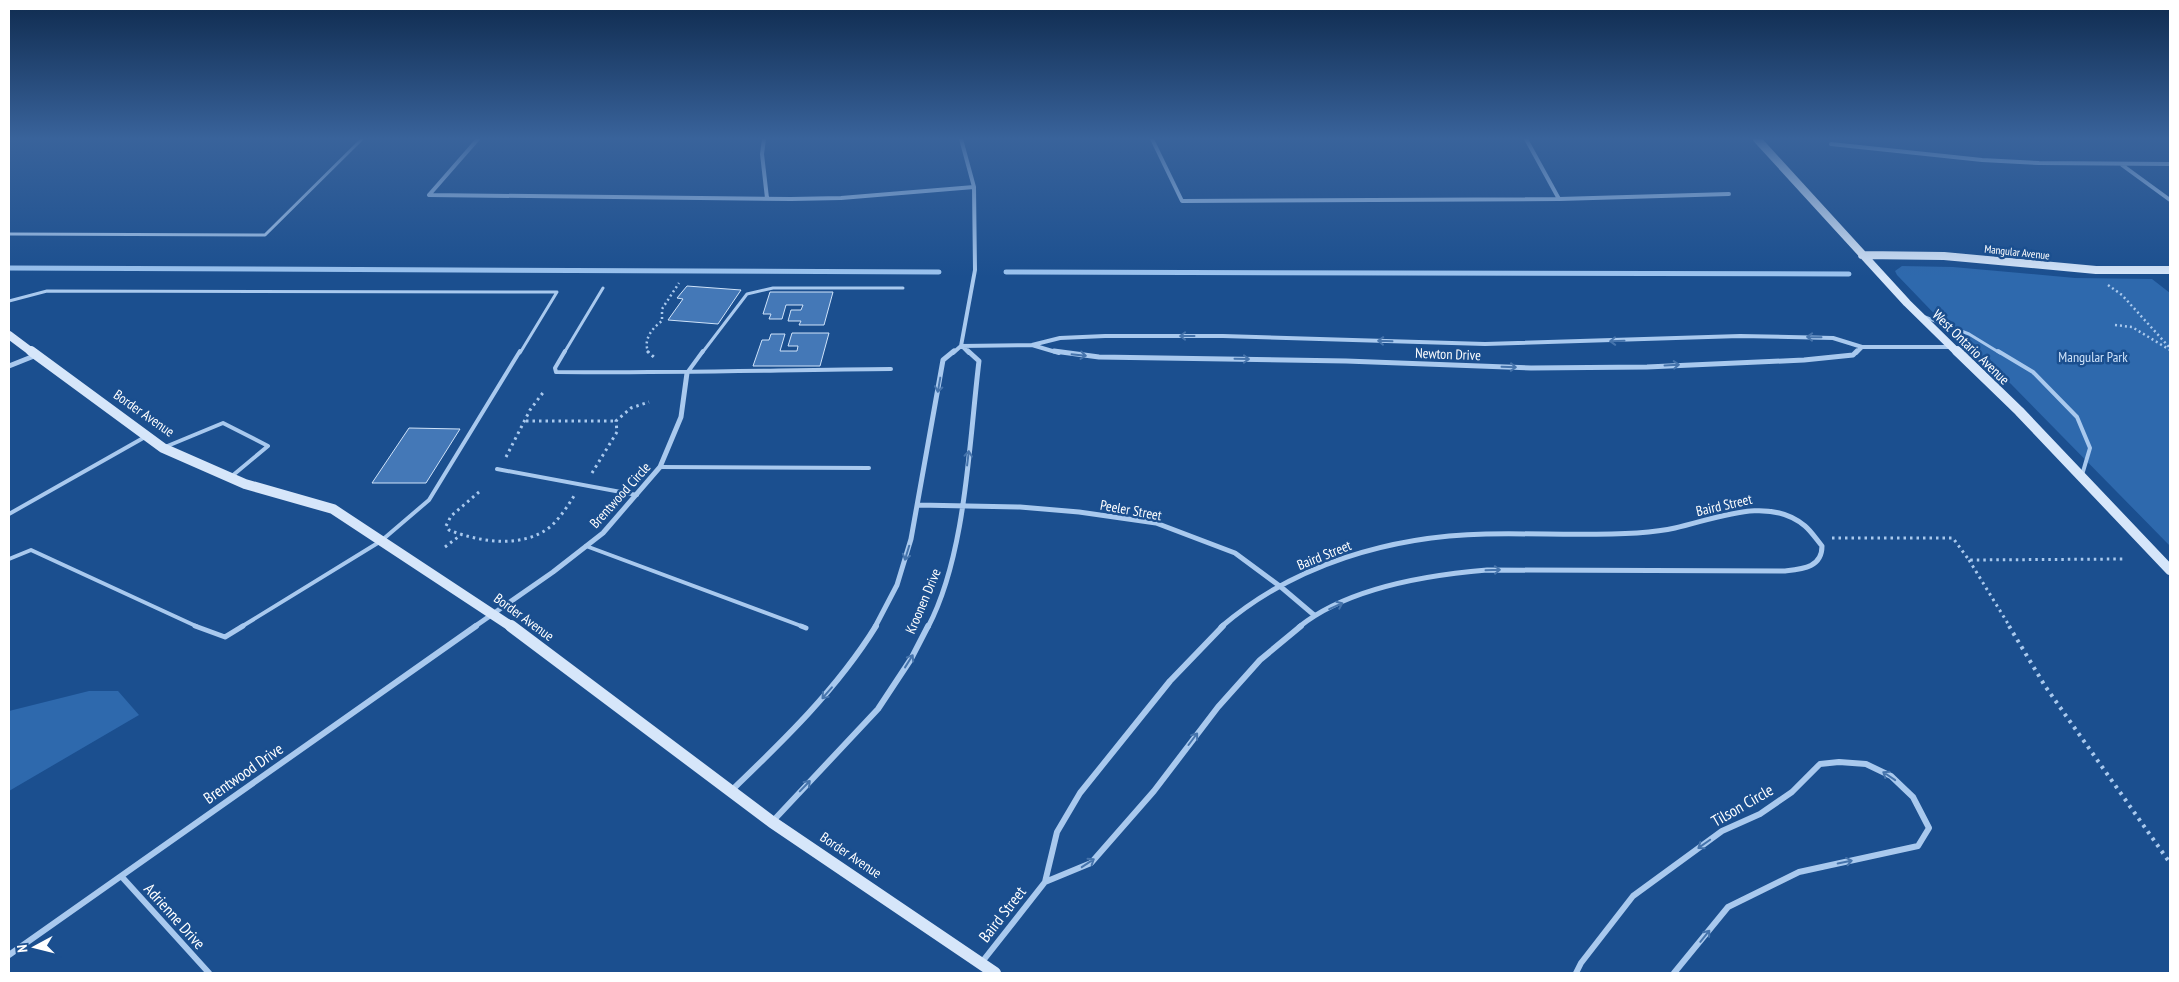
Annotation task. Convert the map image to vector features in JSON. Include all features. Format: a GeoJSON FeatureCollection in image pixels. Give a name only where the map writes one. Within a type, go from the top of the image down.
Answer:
{"type":"FeatureCollection","features":[{"type":"Feature","properties":{"kind":"street"},"geometry":{"type":"LineString","coordinates":[[438,185],[429,195],[841,198],[974,187],[975,270],[961,346],[943,360],[909,550],[891,599],[865,644],[831,689],[791,733],[731,791]]}},
{"type":"Feature","properties":{"kind":"street"},"geometry":{"type":"LineString","coordinates":[[766,185],[767,198]]}},
{"type":"Feature","properties":{"kind":"street"},"geometry":{"type":"LineString","coordinates":[[1174,185],[1182,201],[1559,199],[1729,194]]}},
{"type":"Feature","properties":{"kind":"street"},"geometry":{"type":"LineString","coordinates":[[1551,185],[1559,199]]}},
{"type":"Feature","properties":{"kind":"street","name":"West Ontario Avenue"},"geometry":{"type":"LineString","coordinates":[[1798,185],[1918,315],[2019,412],[2170,570]]}},
{"type":"Feature","properties":{"kind":"street"},"geometry":{"type":"LineString","coordinates":[[2149,185],[2170,200]]}},
{"type":"Feature","properties":{"kind":"street","name":"Mangular Avenue"},"geometry":{"type":"LineString","coordinates":[[1862,255],[1944,256],[2096,270],[2170,270]]}},
{"type":"Feature","properties":{"kind":"street","name":"Border Avenue"},"geometry":{"type":"LineString","coordinates":[[9,335],[34,356],[163,448],[245,484],[333,509],[493,614],[772,822],[995,973]]}},
{"type":"Feature","properties":{"kind":"street","name":"Newton Drive"},"geometry":{"type":"LineString","coordinates":[[961,346],[1032,345],[1060,338],[1105,336],[1223,336],[1485,344],[1740,336],[1833,338],[1862,347],[1952,347]]}},
{"type":"Feature","properties":{"kind":"street","name":"Newton Drive"},"geometry":{"type":"LineString","coordinates":[[1032,345],[1060,353],[1099,357],[1337,361],[1531,368],[1647,367],[1804,360],[1853,356],[1862,347]]}},
{"type":"Feature","properties":{"kind":"street","name":"Kroonen Drive"},"geometry":{"type":"LineString","coordinates":[[772,822],[878,709],[911,659],[931,621],[952,562],[962,506],[979,361],[961,346]]}},
{"type":"Feature","properties":{"kind":"street"},"geometry":{"type":"LineString","coordinates":[[9,366],[34,356]]}},
{"type":"Feature","properties":{"kind":"street","name":"Brentwood Circle"},"geometry":{"type":"LineString","coordinates":[[493,614],[602,533],[660,467],[681,417],[688,373]]}},
{"type":"Feature","properties":{"kind":"street","name":"Peeler Street"},"geometry":{"type":"LineString","coordinates":[[918,505],[1030,508],[1079,512],[1156,524],[1235,553],[1281,586],[1314,615]]}},
{"type":"Feature","properties":{"kind":"street","name":"Baird Street"},"geometry":{"type":"LineString","coordinates":[[981,963],[1044,882],[1056,832],[1087,783],[1173,680],[1216,632],[1247,607],[1281,586],[1340,560],[1382,547],[1431,538],[1466,535],[1627,534],[1690,526],[1751,510],[1762,509],[1790,517],[1815,535],[1822,546],[1820,560],[1814,565],[1784,571],[1526,569],[1452,572],[1407,581],[1365,593],[1314,615],[1260,660],[1218,707],[1154,791],[1091,863],[1044,882]]}},
{"type":"Feature","properties":{"kind":"street","name":"Brentwood Drive"},"geometry":{"type":"LineString","coordinates":[[9,955],[493,614]]}},
{"type":"Feature","properties":{"kind":"street","name":"Tilson Circle"},"geometry":{"type":"LineString","coordinates":[[1576,973],[1581,963],[1633,896],[1722,831],[1760,814],[1792,792],[1820,764],[1838,762],[1866,764],[1891,776],[1913,797],[1929,828],[1918,846],[1799,872],[1728,907],[1674,973]]}},
{"type":"Feature","properties":{"kind":"street","name":"Adrienne Drive"},"geometry":{"type":"LineString","coordinates":[[122,877],[209,973]]}},
{"type":"Feature","properties":{"kind":"lane"},"geometry":{"type":"LineString","coordinates":[[9,234],[265,235],[316,185]]}},
{"type":"Feature","properties":{"kind":"lane"},"geometry":{"type":"LineString","coordinates":[[603,288],[556,368],[556,372],[688,373],[735,370],[891,368]]}},
{"type":"Feature","properties":{"kind":"lane"},"geometry":{"type":"LineString","coordinates":[[688,373],[747,294],[772,288],[903,288]]}},
{"type":"Feature","properties":{"kind":"lane"},"geometry":{"type":"LineString","coordinates":[[9,301],[47,291],[557,292],[437,490],[429,500],[381,541],[225,637],[208,632],[31,550],[9,559]]}},
{"type":"Feature","properties":{"kind":"lane"},"geometry":{"type":"LineString","coordinates":[[1918,315],[1969,334],[2033,372],[2077,417],[2090,448],[2082,477]]}},
{"type":"Feature","properties":{"kind":"lane"},"geometry":{"type":"LineString","coordinates":[[163,448],[223,423],[268,446],[230,478]]}},
{"type":"Feature","properties":{"kind":"lane"},"geometry":{"type":"LineString","coordinates":[[9,514],[146,436]]}},
{"type":"Feature","properties":{"kind":"lane"},"geometry":{"type":"LineString","coordinates":[[660,467],[869,468]]}},
{"type":"Feature","properties":{"kind":"lane"},"geometry":{"type":"LineString","coordinates":[[497,469],[637,495]]}},
{"type":"Feature","properties":{"kind":"lane"},"geometry":{"type":"LineString","coordinates":[[586,546],[806,628]]}},
{"type":"Feature","properties":{"kind":"path"},"geometry":{"type":"LineString","coordinates":[[2104,282],[2122,295],[2170,349]]}},
{"type":"Feature","properties":{"kind":"path"},"geometry":{"type":"LineString","coordinates":[[656,360],[647,351],[646,343],[655,326],[662,321],[662,309],[679,283]]}},
{"type":"Feature","properties":{"kind":"path"},"geometry":{"type":"LineString","coordinates":[[2116,325],[2121,328],[2132,327],[2170,349]]}},
{"type":"Feature","properties":{"kind":"path"},"geometry":{"type":"LineString","coordinates":[[506,458],[530,410],[545,390]]}},
{"type":"Feature","properties":{"kind":"path"},"geometry":{"type":"LineString","coordinates":[[526,421],[616,421],[635,406],[649,402]]}},
{"type":"Feature","properties":{"kind":"path"},"geometry":{"type":"LineString","coordinates":[[590,476],[600,465],[610,442],[617,432],[616,421]]}},
{"type":"Feature","properties":{"kind":"path"},"geometry":{"type":"LineString","coordinates":[[479,492],[447,521],[446,526],[448,530],[494,540],[525,538],[547,529],[563,512],[576,493]]}},
{"type":"Feature","properties":{"kind":"path"},"geometry":{"type":"LineString","coordinates":[[445,547],[462,534]]}},
{"type":"Feature","properties":{"kind":"path"},"geometry":{"type":"LineString","coordinates":[[1832,538],[1952,538],[1969,560],[2045,686],[2170,863]]}},
{"type":"Feature","properties":{"kind":"path"},"geometry":{"type":"LineString","coordinates":[[1969,560],[2126,559]]}},
{"type":"Feature","properties":{"kind":"green space","name":"Mangular Park"},"geometry":{"type":"Polygon","coordinates":[[[1902,266],[1953,267],[2075,278],[2152,279],[2170,293],[2170,546],[2011,384],[1947,327],[1897,275],[1895,271],[1902,266]]]}},
{"type":"Feature","properties":{"kind":"green space"},"geometry":{"type":"Polygon","coordinates":[[[89,691],[118,691],[139,715],[9,791],[9,711],[89,691]]]}},
{"type":"Feature","properties":{"kind":"building"},"geometry":{"type":"Polygon","coordinates":[[[687,286],[741,290],[718,324],[668,320],[683,299],[677,298],[687,286]]]}},
{"type":"Feature","properties":{"kind":"building"},"geometry":{"type":"Polygon","coordinates":[[[770,292],[833,292],[824,325],[799,325],[801,321],[788,321],[791,310],[801,310],[803,305],[786,305],[782,319],[769,319],[771,314],[763,314],[770,292]]]}},
{"type":"Feature","properties":{"kind":"building"},"geometry":{"type":"Polygon","coordinates":[[[792,333],[829,333],[820,366],[753,366],[762,340],[769,340],[771,334],[785,334],[780,351],[797,351],[798,346],[788,346],[792,333]]]}},
{"type":"Feature","properties":{"kind":"building"},"geometry":{"type":"Polygon","coordinates":[[[409,428],[460,429],[426,483],[372,483],[409,428]]]}},
{"type":"Feature","properties":{"kind":"waterway"},"geometry":{"type":"LineString","coordinates":[[9,268],[939,272]]}},
{"type":"Feature","properties":{"kind":"waterway"},"geometry":{"type":"LineString","coordinates":[[1006,272],[1849,274]]}}]}
